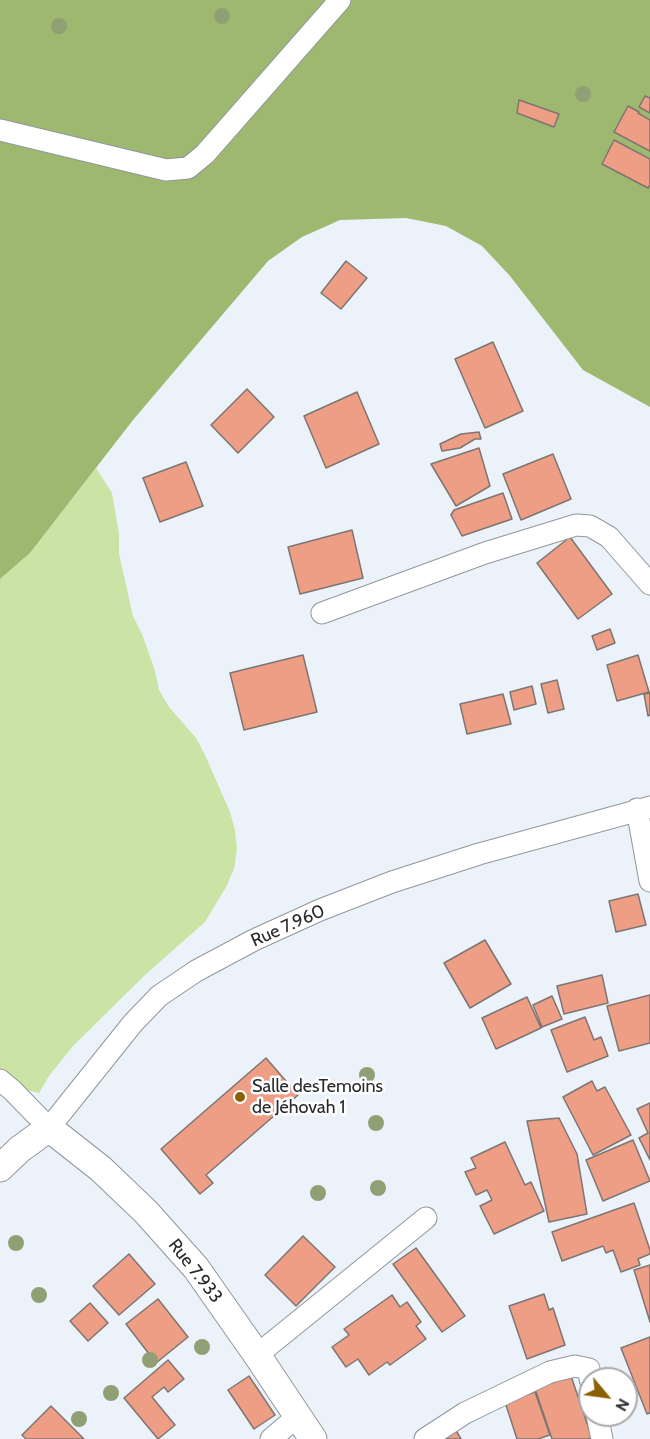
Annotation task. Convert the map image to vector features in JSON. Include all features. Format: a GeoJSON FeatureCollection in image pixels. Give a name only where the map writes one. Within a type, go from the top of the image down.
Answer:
{"type":"FeatureCollection","features":[{"type":"Feature","properties":{"kind":"street"},"geometry":{"type":"LineString","coordinates":[[0,130],[166,170],[188,168],[205,154],[340,0]]}},
{"type":"Feature","properties":{"kind":"street"},"geometry":{"type":"LineString","coordinates":[[322,613],[485,553],[576,525],[591,526],[609,537],[650,584]]}},
{"type":"Feature","properties":{"kind":"street"},"geometry":{"type":"LineString","coordinates":[[644,808],[650,881]]}},
{"type":"Feature","properties":{"kind":"street","name":"Rue 7.960"},"geometry":{"type":"LineString","coordinates":[[0,1168],[20,1149],[49,1128],[134,1023],[159,996],[196,971],[254,940],[320,910],[392,882],[479,854],[644,808]]}},
{"type":"Feature","properties":{"kind":"street"},"geometry":{"type":"LineString","coordinates":[[0,1080],[49,1128]]}},
{"type":"Feature","properties":{"kind":"street","name":"Rue 7.933"},"geometry":{"type":"LineString","coordinates":[[49,1128],[101,1169],[146,1212],[196,1268],[313,1439]]}},
{"type":"Feature","properties":{"kind":"street"},"geometry":{"type":"LineString","coordinates":[[257,1355],[426,1218]]}},
{"type":"Feature","properties":{"kind":"street"},"geometry":{"type":"LineString","coordinates":[[425,1439],[465,1413],[550,1372],[580,1367]]}},
{"type":"Feature","properties":{"kind":"street"},"geometry":{"type":"LineString","coordinates":[[271,1439],[297,1416]]}},
{"type":"Feature","properties":{"kind":"green space"},"geometry":{"type":"Polygon","coordinates":[[[0,0],[650,0],[650,407],[583,370],[510,276],[482,246],[446,226],[406,218],[340,220],[302,237],[268,261],[133,420],[30,553],[0,579],[0,0]]]}},
{"type":"Feature","properties":{"kind":"green space"},"geometry":{"type":"Polygon","coordinates":[[[96,468],[112,493],[119,534],[119,554],[133,616],[155,671],[159,690],[169,707],[196,738],[205,755],[230,812],[237,849],[234,869],[205,922],[146,974],[73,1046],[49,1076],[39,1093],[20,1088],[0,1072],[0,579],[30,553],[96,468]]]}},
{"type":"Feature","properties":{"kind":"building"},"geometry":{"type":"Polygon","coordinates":[[[645,96],[650,98],[650,113],[639,107],[645,96]]]}},
{"type":"Feature","properties":{"kind":"building"},"geometry":{"type":"Polygon","coordinates":[[[519,100],[559,114],[554,127],[517,113],[519,100]]]}},
{"type":"Feature","properties":{"kind":"building"},"geometry":{"type":"Polygon","coordinates":[[[628,106],[650,120],[650,151],[614,132],[628,106]]]}},
{"type":"Feature","properties":{"kind":"building"},"geometry":{"type":"Polygon","coordinates":[[[614,140],[650,159],[648,188],[602,164],[614,140]]]}},
{"type":"Feature","properties":{"kind":"building"},"geometry":{"type":"Polygon","coordinates":[[[346,261],[367,278],[341,309],[321,293],[346,261]]]}},
{"type":"Feature","properties":{"kind":"building"},"geometry":{"type":"Polygon","coordinates":[[[493,342],[523,411],[485,428],[455,359],[493,342]]]}},
{"type":"Feature","properties":{"kind":"building"},"geometry":{"type":"Polygon","coordinates":[[[247,389],[274,417],[238,453],[211,425],[247,389]]]}},
{"type":"Feature","properties":{"kind":"building"},"geometry":{"type":"Polygon","coordinates":[[[357,392],[379,444],[326,468],[304,416],[357,392]]]}},
{"type":"Feature","properties":{"kind":"building"},"geometry":{"type":"Polygon","coordinates":[[[479,432],[481,439],[475,439],[460,448],[442,451],[440,444],[461,434],[479,432]]]}},
{"type":"Feature","properties":{"kind":"building"},"geometry":{"type":"Polygon","coordinates":[[[479,448],[490,486],[456,506],[431,464],[479,448]]]}},
{"type":"Feature","properties":{"kind":"building"},"geometry":{"type":"Polygon","coordinates":[[[553,454],[571,499],[521,520],[503,474],[553,454]]]}},
{"type":"Feature","properties":{"kind":"building"},"geometry":{"type":"Polygon","coordinates":[[[186,462],[203,506],[160,522],[143,478],[186,462]]]}},
{"type":"Feature","properties":{"kind":"building"},"geometry":{"type":"Polygon","coordinates":[[[503,493],[512,519],[462,536],[451,515],[454,510],[503,493]]]}},
{"type":"Feature","properties":{"kind":"building"},"geometry":{"type":"Polygon","coordinates":[[[352,530],[363,578],[300,594],[288,547],[352,530]]]}},
{"type":"Feature","properties":{"kind":"building"},"geometry":{"type":"Polygon","coordinates":[[[570,537],[612,594],[578,619],[537,563],[570,537]]]}},
{"type":"Feature","properties":{"kind":"building"},"geometry":{"type":"Polygon","coordinates":[[[610,629],[615,643],[597,650],[592,636],[610,629]]]}},
{"type":"Feature","properties":{"kind":"building"},"geometry":{"type":"Polygon","coordinates":[[[303,655],[317,712],[244,730],[230,673],[303,655]]]}},
{"type":"Feature","properties":{"kind":"building"},"geometry":{"type":"Polygon","coordinates":[[[638,655],[649,692],[617,701],[607,665],[638,655]]]}},
{"type":"Feature","properties":{"kind":"building"},"geometry":{"type":"Polygon","coordinates":[[[557,680],[564,709],[548,713],[541,684],[557,680]]]}},
{"type":"Feature","properties":{"kind":"building"},"geometry":{"type":"Polygon","coordinates":[[[532,686],[536,704],[514,710],[510,692],[532,686]]]}},
{"type":"Feature","properties":{"kind":"building"},"geometry":{"type":"Polygon","coordinates":[[[650,693],[650,715],[648,716],[644,694],[650,693]]]}},
{"type":"Feature","properties":{"kind":"building"},"geometry":{"type":"Polygon","coordinates":[[[503,694],[511,724],[467,734],[460,704],[503,694]]]}},
{"type":"Feature","properties":{"kind":"building"},"geometry":{"type":"Polygon","coordinates":[[[638,894],[646,925],[616,932],[609,901],[638,894]]]}},
{"type":"Feature","properties":{"kind":"building"},"geometry":{"type":"Polygon","coordinates":[[[485,940],[511,984],[470,1008],[444,963],[485,940]]]}},
{"type":"Feature","properties":{"kind":"building"},"geometry":{"type":"Polygon","coordinates":[[[602,975],[608,1003],[564,1014],[557,986],[602,975]]]}},
{"type":"Feature","properties":{"kind":"building"},"geometry":{"type":"Polygon","coordinates":[[[650,995],[650,1043],[619,1051],[607,1006],[650,995]]]}},
{"type":"Feature","properties":{"kind":"building"},"geometry":{"type":"Polygon","coordinates":[[[552,996],[562,1019],[542,1027],[533,1005],[552,996]]]}},
{"type":"Feature","properties":{"kind":"building"},"geometry":{"type":"Polygon","coordinates":[[[527,997],[541,1028],[496,1049],[482,1018],[527,997]]]}},
{"type":"Feature","properties":{"kind":"building"},"geometry":{"type":"Polygon","coordinates":[[[585,1017],[594,1040],[601,1037],[608,1056],[567,1072],[551,1030],[585,1017]]]}},
{"type":"Feature","properties":{"kind":"building"},"geometry":{"type":"Polygon","coordinates":[[[266,1058],[298,1095],[206,1175],[213,1183],[200,1194],[161,1149],[266,1058]]]}},
{"type":"Feature","properties":{"kind":"building"},"geometry":{"type":"Polygon","coordinates":[[[592,1081],[597,1091],[605,1087],[631,1135],[593,1155],[563,1097],[592,1081]]]}},
{"type":"Feature","properties":{"kind":"building"},"geometry":{"type":"Polygon","coordinates":[[[650,1103],[650,1160],[639,1138],[648,1133],[637,1109],[650,1103]]]}},
{"type":"Feature","properties":{"kind":"building"},"geometry":{"type":"Polygon","coordinates":[[[559,1118],[577,1154],[587,1214],[549,1222],[527,1121],[559,1118]]]}},
{"type":"Feature","properties":{"kind":"building"},"geometry":{"type":"Polygon","coordinates":[[[633,1140],[650,1181],[603,1201],[586,1160],[633,1140]]]}},
{"type":"Feature","properties":{"kind":"building"},"geometry":{"type":"Polygon","coordinates":[[[505,1142],[525,1185],[531,1182],[544,1211],[494,1234],[480,1206],[492,1200],[487,1190],[476,1195],[465,1172],[476,1168],[471,1158],[505,1142]]]}},
{"type":"Feature","properties":{"kind":"building"},"geometry":{"type":"Polygon","coordinates":[[[634,1203],[650,1250],[650,1254],[638,1259],[640,1265],[621,1272],[613,1250],[606,1253],[603,1246],[562,1261],[552,1232],[634,1203]]]}},
{"type":"Feature","properties":{"kind":"building"},"geometry":{"type":"Polygon","coordinates":[[[303,1236],[335,1267],[296,1306],[265,1275],[303,1236]]]}},
{"type":"Feature","properties":{"kind":"building"},"geometry":{"type":"Polygon","coordinates":[[[416,1248],[465,1316],[442,1332],[393,1264],[416,1248]]]}},
{"type":"Feature","properties":{"kind":"building"},"geometry":{"type":"Polygon","coordinates":[[[129,1254],[155,1284],[119,1315],[93,1286],[129,1254]]]}},
{"type":"Feature","properties":{"kind":"building"},"geometry":{"type":"Polygon","coordinates":[[[650,1265],[650,1322],[634,1270],[650,1265]]]}},
{"type":"Feature","properties":{"kind":"building"},"geometry":{"type":"Polygon","coordinates":[[[544,1294],[549,1310],[553,1308],[565,1345],[527,1359],[509,1306],[544,1294]]]}},
{"type":"Feature","properties":{"kind":"building"},"geometry":{"type":"Polygon","coordinates":[[[392,1295],[400,1307],[407,1302],[421,1322],[416,1326],[426,1339],[390,1365],[387,1362],[369,1375],[358,1359],[346,1367],[332,1347],[349,1335],[344,1329],[392,1295]]]}},
{"type":"Feature","properties":{"kind":"building"},"geometry":{"type":"Polygon","coordinates":[[[158,1299],[188,1337],[156,1363],[126,1324],[158,1299]]]}},
{"type":"Feature","properties":{"kind":"building"},"geometry":{"type":"Polygon","coordinates":[[[90,1303],[108,1323],[88,1341],[70,1321],[90,1303]]]}},
{"type":"Feature","properties":{"kind":"building"},"geometry":{"type":"Polygon","coordinates":[[[650,1337],[650,1413],[647,1414],[638,1391],[638,1367],[628,1367],[621,1348],[650,1337]]]}},
{"type":"Feature","properties":{"kind":"building"},"geometry":{"type":"Polygon","coordinates":[[[168,1360],[184,1379],[168,1392],[164,1387],[152,1397],[175,1425],[158,1439],[124,1398],[168,1360]]]}},
{"type":"Feature","properties":{"kind":"building"},"geometry":{"type":"Polygon","coordinates":[[[249,1376],[275,1415],[254,1429],[228,1390],[249,1376]]]}},
{"type":"Feature","properties":{"kind":"building"},"geometry":{"type":"Polygon","coordinates":[[[571,1376],[578,1397],[578,1427],[588,1427],[592,1438],[552,1439],[535,1389],[571,1376]]]}},
{"type":"Feature","properties":{"kind":"building"},"geometry":{"type":"Polygon","coordinates":[[[535,1392],[550,1435],[538,1439],[517,1439],[505,1402],[535,1392]]]}},
{"type":"Feature","properties":{"kind":"building"},"geometry":{"type":"Polygon","coordinates":[[[51,1406],[84,1439],[26,1439],[22,1435],[51,1406]]]}},
{"type":"Feature","properties":{"kind":"building"},"geometry":{"type":"Polygon","coordinates":[[[454,1427],[461,1439],[435,1439],[454,1427]]]}},
{"type":"Feature","properties":{"kind":"place","name":"Salle desTemoins de Jéhovah 1"},"geometry":{"type":"Point","coordinates":[240,1097]}}]}
